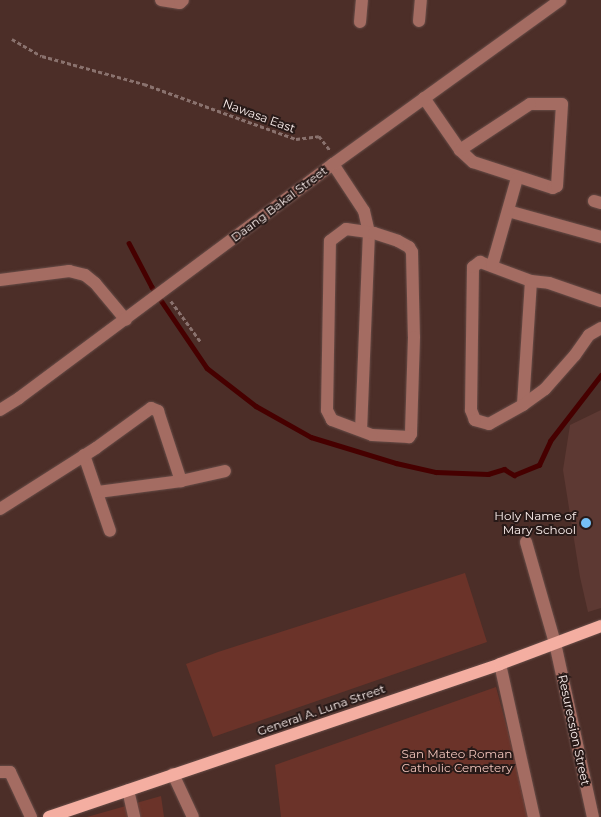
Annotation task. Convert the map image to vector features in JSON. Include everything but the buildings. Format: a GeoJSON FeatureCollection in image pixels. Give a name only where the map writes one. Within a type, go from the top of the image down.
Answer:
{"type":"FeatureCollection","features":[{"type":"Feature","properties":{"kind":"main road","name":"General A. Luna Street"},"geometry":{"type":"LineString","coordinates":[[49,817],[500,664],[601,626]]}},
{"type":"Feature","properties":{"kind":"street"},"geometry":{"type":"LineString","coordinates":[[161,0],[180,3],[183,0]]}},
{"type":"Feature","properties":{"kind":"street"},"geometry":{"type":"LineString","coordinates":[[360,22],[362,0]]}},
{"type":"Feature","properties":{"kind":"street"},"geometry":{"type":"LineString","coordinates":[[419,21],[421,0]]}},
{"type":"Feature","properties":{"kind":"street","name":"Daang Bakal Street"},"geometry":{"type":"LineString","coordinates":[[0,410],[126,320],[336,162],[560,0]]}},
{"type":"Feature","properties":{"kind":"street"},"geometry":{"type":"LineString","coordinates":[[424,98],[460,150],[473,162],[517,178],[553,188],[557,186],[563,107],[560,103],[530,104],[460,150]]}},
{"type":"Feature","properties":{"kind":"street"},"geometry":{"type":"LineString","coordinates":[[336,162],[364,211],[369,232],[361,430]]}},
{"type":"Feature","properties":{"kind":"street"},"geometry":{"type":"LineString","coordinates":[[492,266],[517,178]]}},
{"type":"Feature","properties":{"kind":"street"},"geometry":{"type":"LineString","coordinates":[[508,210],[601,237]]}},
{"type":"Feature","properties":{"kind":"street"},"geometry":{"type":"LineString","coordinates":[[346,229],[369,232],[398,241],[409,247],[412,252],[414,338],[411,434],[404,438],[372,435],[332,420],[327,410],[330,241],[346,229]]}},
{"type":"Feature","properties":{"kind":"street"},"geometry":{"type":"LineString","coordinates":[[601,301],[549,283],[531,281],[480,262],[473,267],[471,410],[475,420],[489,424],[523,405],[545,389],[576,355],[589,335],[601,328]]}},
{"type":"Feature","properties":{"kind":"street"},"geometry":{"type":"LineString","coordinates":[[0,280],[69,271],[85,275],[95,283],[126,320]]}},
{"type":"Feature","properties":{"kind":"street"},"geometry":{"type":"LineString","coordinates":[[523,405],[531,281]]}},
{"type":"Feature","properties":{"kind":"street"},"geometry":{"type":"LineString","coordinates":[[0,509],[84,455],[151,408],[155,408],[158,411],[180,481]]}},
{"type":"Feature","properties":{"kind":"street"},"geometry":{"type":"LineString","coordinates":[[84,455],[110,531]]}},
{"type":"Feature","properties":{"kind":"street"},"geometry":{"type":"LineString","coordinates":[[98,492],[180,481],[225,471]]}},
{"type":"Feature","properties":{"kind":"street","name":"Resurecsion Street"},"geometry":{"type":"LineString","coordinates":[[526,542],[555,643],[593,817]]}},
{"type":"Feature","properties":{"kind":"street"},"geometry":{"type":"LineString","coordinates":[[500,664],[534,817]]}},
{"type":"Feature","properties":{"kind":"street"},"geometry":{"type":"LineString","coordinates":[[0,772],[10,772],[31,817]]}},
{"type":"Feature","properties":{"kind":"street"},"geometry":{"type":"LineString","coordinates":[[173,774],[193,817]]}},
{"type":"Feature","properties":{"kind":"street"},"geometry":{"type":"LineString","coordinates":[[128,790],[134,817]]}},
{"type":"Feature","properties":{"kind":"path","name":"Nawasa East"},"geometry":{"type":"LineString","coordinates":[[12,39],[42,56],[114,74],[296,139],[319,136],[336,162]]}},
{"type":"Feature","properties":{"kind":"path"},"geometry":{"type":"LineString","coordinates":[[162,292],[201,342]]}},
{"type":"Feature","properties":{"kind":"shaded area","name":"Holy Name of Mary School"},"geometry":{"type":"Polygon","coordinates":[[[601,410],[601,608],[588,612],[580,577],[563,470],[570,425],[601,410]]]}},
{"type":"Feature","properties":{"kind":"green space"},"geometry":{"type":"Polygon","coordinates":[[[465,573],[487,642],[213,737],[186,664],[465,573]]]}},
{"type":"Feature","properties":{"kind":"green space","name":"San Mateo Roman Catholic Cemetery"},"geometry":{"type":"Polygon","coordinates":[[[496,687],[531,817],[281,817],[275,765],[496,687]]]}},
{"type":"Feature","properties":{"kind":"green space"},"geometry":{"type":"Polygon","coordinates":[[[161,796],[164,817],[87,817],[161,796]]]}},
{"type":"Feature","properties":{"kind":"waterway"},"geometry":{"type":"LineString","coordinates":[[129,243],[152,287],[207,368],[256,406],[311,437],[396,463],[436,472],[488,474],[504,469],[514,475],[539,465],[550,441],[601,375]]}},
{"type":"Feature","properties":{"kind":"place","name":"Holy Name of Mary School"},"geometry":{"type":"Point","coordinates":[586,523]}}]}
